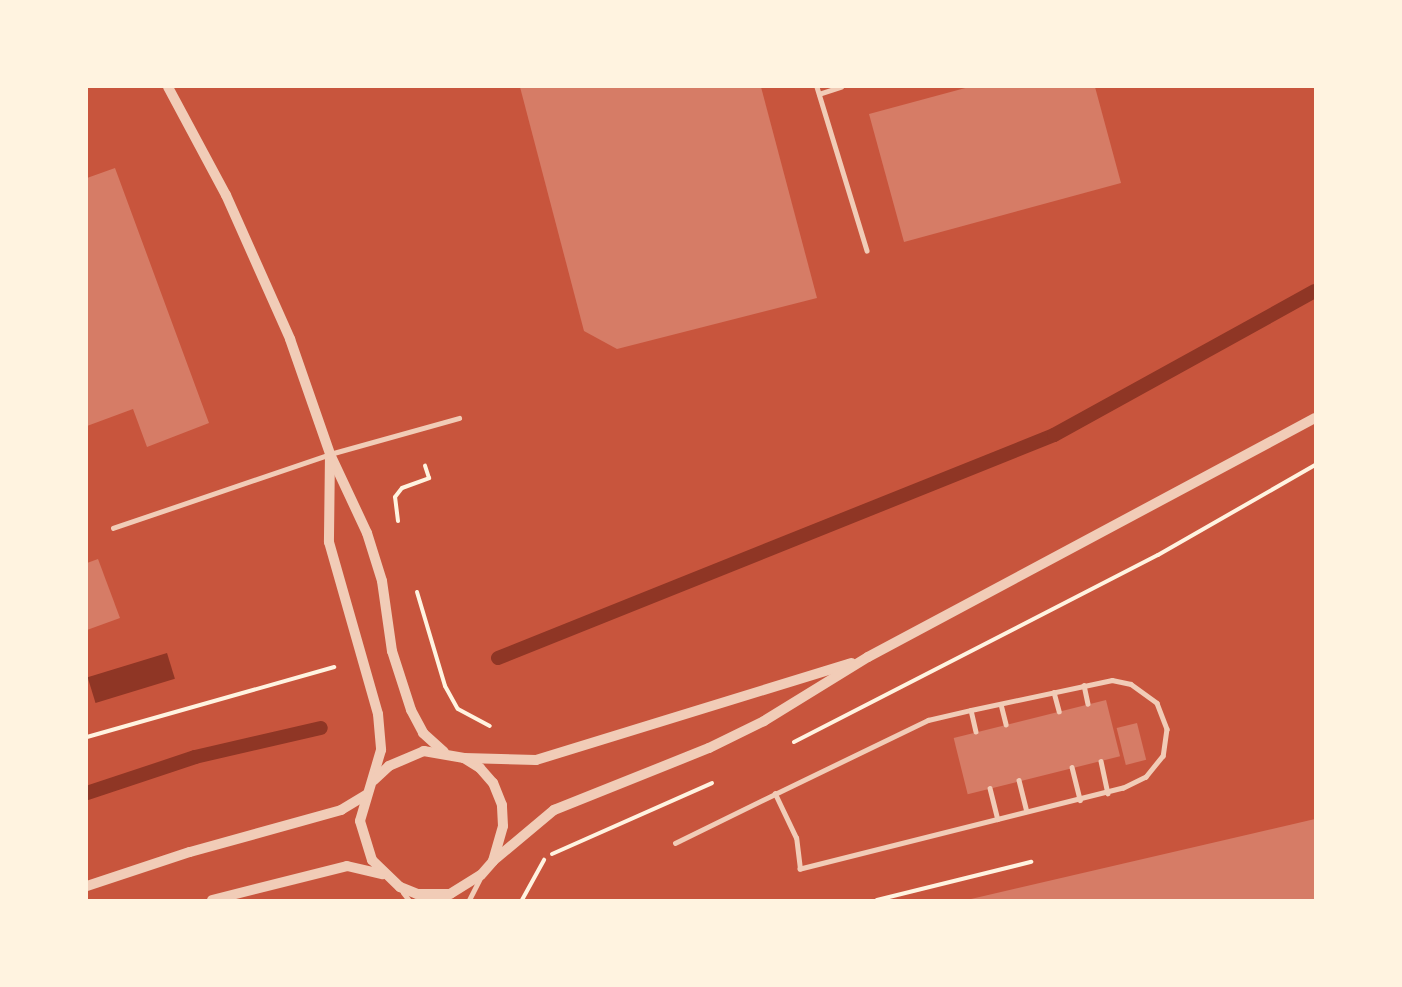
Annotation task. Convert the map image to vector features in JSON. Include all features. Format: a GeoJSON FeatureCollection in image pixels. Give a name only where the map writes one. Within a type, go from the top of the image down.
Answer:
{"type":"FeatureCollection","features":[{"type":"Feature","properties":{"kind":"street"},"geometry":{"type":"LineString","coordinates":[[168,87],[226,195],[286,329],[330,454],[367,533],[380,571],[392,651],[411,710],[423,733],[444,752]]}},
{"type":"Feature","properties":{"kind":"street"},"geometry":{"type":"LineString","coordinates":[[330,454],[329,542],[378,714],[381,750],[360,821],[372,860],[383,874],[400,887],[417,894],[450,894],[481,875],[494,861],[554,810],[709,748],[764,722],[868,657],[1315,418]]}},
{"type":"Feature","properties":{"kind":"street"},"geometry":{"type":"LineString","coordinates":[[374,780],[406,756],[444,752],[464,758],[536,760],[692,715],[868,657]]}},
{"type":"Feature","properties":{"kind":"street"},"geometry":{"type":"LineString","coordinates":[[464,758],[493,783],[502,805],[503,826],[494,861]]}},
{"type":"Feature","properties":{"kind":"street"},"geometry":{"type":"LineString","coordinates":[[87,886],[190,852],[341,810],[366,795]]}},
{"type":"Feature","properties":{"kind":"street"},"geometry":{"type":"LineString","coordinates":[[212,900],[347,866],[383,874]]}},
{"type":"Feature","properties":{"kind":"lane"},"geometry":{"type":"LineString","coordinates":[[817,87],[867,251]]}},
{"type":"Feature","properties":{"kind":"lane"},"geometry":{"type":"LineString","coordinates":[[819,94],[841,87]]}},
{"type":"Feature","properties":{"kind":"lane"},"geometry":{"type":"LineString","coordinates":[[113,528],[330,454],[459,418]]}},
{"type":"Feature","properties":{"kind":"lane"},"geometry":{"type":"LineString","coordinates":[[675,843],[775,794],[814,776],[928,720],[971,710],[1112,680],[1131,684],[1157,702],[1167,729],[1163,756],[1146,777],[1108,793],[1027,811],[800,869],[796,838],[775,794]]}},
{"type":"Feature","properties":{"kind":"lane"},"geometry":{"type":"LineString","coordinates":[[1084,685],[1088,704]]}},
{"type":"Feature","properties":{"kind":"lane"},"geometry":{"type":"LineString","coordinates":[[1054,692],[1059,711]]}},
{"type":"Feature","properties":{"kind":"lane"},"geometry":{"type":"LineString","coordinates":[[1001,704],[1006,724]]}},
{"type":"Feature","properties":{"kind":"lane"},"geometry":{"type":"LineString","coordinates":[[971,710],[976,731]]}},
{"type":"Feature","properties":{"kind":"lane"},"geometry":{"type":"LineString","coordinates":[[1101,761],[1108,793]]}},
{"type":"Feature","properties":{"kind":"lane"},"geometry":{"type":"LineString","coordinates":[[1072,767],[1080,800]]}},
{"type":"Feature","properties":{"kind":"lane"},"geometry":{"type":"LineString","coordinates":[[1019,780],[1027,811]]}},
{"type":"Feature","properties":{"kind":"lane"},"geometry":{"type":"LineString","coordinates":[[990,788],[998,819]]}},
{"type":"Feature","properties":{"kind":"lane"},"geometry":{"type":"LineString","coordinates":[[469,900],[481,875]]}},
{"type":"Feature","properties":{"kind":"lane"},"geometry":{"type":"LineString","coordinates":[[400,887],[409,900]]}},
{"type":"Feature","properties":{"kind":"path"},"geometry":{"type":"LineString","coordinates":[[792,743],[1158,555],[1315,465]]}},
{"type":"Feature","properties":{"kind":"path"},"geometry":{"type":"LineString","coordinates":[[400,531],[395,497],[402,488],[429,478],[425,466]]}},
{"type":"Feature","properties":{"kind":"path"},"geometry":{"type":"LineString","coordinates":[[415,584],[445,686],[458,709],[496,728]]}},
{"type":"Feature","properties":{"kind":"path"},"geometry":{"type":"LineString","coordinates":[[87,737],[341,666]]}},
{"type":"Feature","properties":{"kind":"path"},"geometry":{"type":"LineString","coordinates":[[522,900],[546,857],[720,779]]}},
{"type":"Feature","properties":{"kind":"path"},"geometry":{"type":"LineString","coordinates":[[877,900],[1031,862]]}},
{"type":"Feature","properties":{"kind":"shaded area"},"geometry":{"type":"Polygon","coordinates":[[[167,653],[175,679],[96,703],[88,677],[167,653]]]}},
{"type":"Feature","properties":{"kind":"building"},"geometry":{"type":"Polygon","coordinates":[[[520,87],[761,87],[817,298],[617,349],[584,331],[520,87]]]}},
{"type":"Feature","properties":{"kind":"building"},"geometry":{"type":"Polygon","coordinates":[[[969,87],[1095,87],[1121,183],[904,242],[869,114],[969,87]]]}},
{"type":"Feature","properties":{"kind":"building"},"geometry":{"type":"Polygon","coordinates":[[[115,168],[209,423],[147,447],[133,409],[87,426],[87,178],[115,168]]]}},
{"type":"Feature","properties":{"kind":"building"},"geometry":{"type":"Polygon","coordinates":[[[98,559],[120,618],[87,630],[87,563],[98,559]]]}},
{"type":"Feature","properties":{"kind":"building"},"geometry":{"type":"Polygon","coordinates":[[[1106,700],[1120,756],[968,794],[954,738],[1106,700]]]}},
{"type":"Feature","properties":{"kind":"building"},"geometry":{"type":"Polygon","coordinates":[[[1137,723],[1146,760],[1126,765],[1117,728],[1137,723]]]}},
{"type":"Feature","properties":{"kind":"building"},"geometry":{"type":"Polygon","coordinates":[[[1315,819],[1315,900],[971,900],[971,899],[1315,819]]]}},
{"type":"Feature","properties":{"kind":"waterway"},"geometry":{"type":"LineString","coordinates":[[498,658],[1054,435],[1315,291]]}},
{"type":"Feature","properties":{"kind":"waterway"},"geometry":{"type":"LineString","coordinates":[[87,793],[195,757],[321,728]]}}]}
